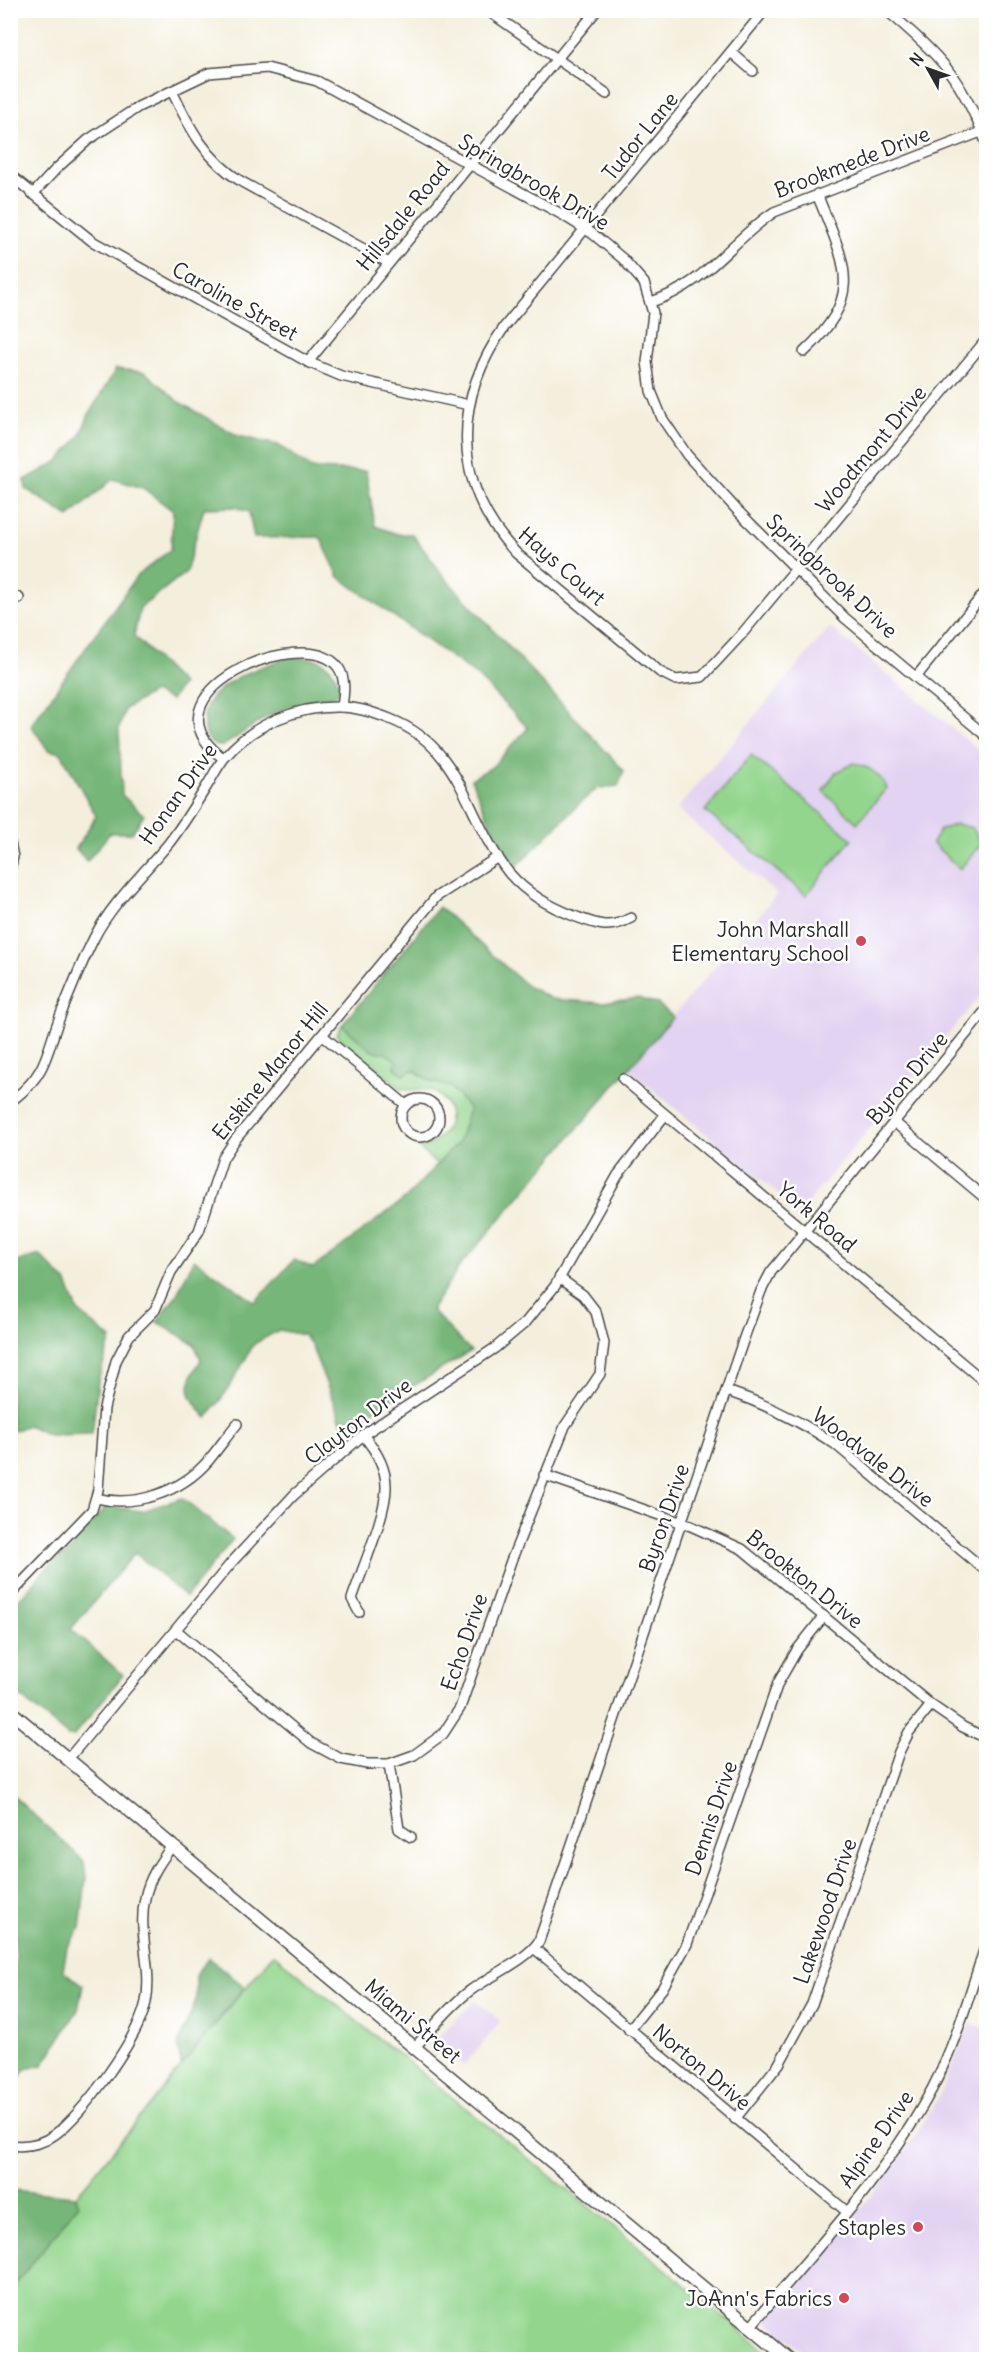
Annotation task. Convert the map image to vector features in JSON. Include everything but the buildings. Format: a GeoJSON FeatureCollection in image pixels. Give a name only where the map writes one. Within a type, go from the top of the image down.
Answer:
{"type":"FeatureCollection","features":[{"type":"Feature","properties":{"kind":"street"},"geometry":{"type":"LineString","coordinates":[[488,10],[607,94]]}},
{"type":"Feature","properties":{"kind":"street","name":"Hillsdale Road"},"geometry":{"type":"LineString","coordinates":[[308,362],[597,10]]}},
{"type":"Feature","properties":{"kind":"street","name":"Tudor Lane"},"geometry":{"type":"LineString","coordinates":[[469,405],[475,380],[492,345],[765,10]]}},
{"type":"Feature","properties":{"kind":"street"},"geometry":{"type":"LineString","coordinates":[[886,10],[941,58],[965,92],[985,131],[987,142]]}},
{"type":"Feature","properties":{"kind":"street"},"geometry":{"type":"LineString","coordinates":[[731,52],[753,71]]}},
{"type":"Feature","properties":{"kind":"street","name":"Springbrook Drive"},"geometry":{"type":"LineString","coordinates":[[33,194],[88,140],[129,112],[220,71],[249,68],[284,71],[317,81],[587,230],[637,273],[651,302],[653,324],[648,371],[654,399],[662,418],[678,443],[705,476],[845,618],[987,736]]}},
{"type":"Feature","properties":{"kind":"street"},"geometry":{"type":"LineString","coordinates":[[172,91],[192,133],[223,170],[389,262]]}},
{"type":"Feature","properties":{"kind":"street","name":"Brookmede Drive"},"geometry":{"type":"LineString","coordinates":[[651,302],[693,283],[755,224],[774,212],[985,131]]}},
{"type":"Feature","properties":{"kind":"street","name":"Caroline Street"},"geometry":{"type":"LineString","coordinates":[[10,175],[76,229],[119,258],[308,362],[341,376],[469,405]]}},
{"type":"Feature","properties":{"kind":"street"},"geometry":{"type":"LineString","coordinates":[[804,352],[835,318],[845,291],[845,272],[841,255],[817,194]]}},
{"type":"Feature","properties":{"kind":"street","name":"Woodmont Drive"},"geometry":{"type":"LineString","coordinates":[[684,681],[702,677],[708,672],[987,340]]}},
{"type":"Feature","properties":{"kind":"street","name":"Hays Court"},"geometry":{"type":"LineString","coordinates":[[469,405],[466,439],[469,465],[483,507],[499,534],[516,553],[660,672],[684,681]]}},
{"type":"Feature","properties":{"kind":"street"},"geometry":{"type":"LineString","coordinates":[[916,677],[987,591]]}},
{"type":"Feature","properties":{"kind":"street"},"geometry":{"type":"LineString","coordinates":[[223,759],[201,737],[198,715],[210,692],[248,666],[292,653],[315,653],[326,657],[339,668],[344,680],[342,707]]}},
{"type":"Feature","properties":{"kind":"street","name":"Honan Drive"},"geometry":{"type":"LineString","coordinates":[[15,1098],[35,1080],[48,1054],[60,1017],[95,936],[178,830],[223,759],[245,737],[274,720],[309,709],[342,707],[376,713],[404,724],[429,743],[456,774],[498,857],[513,877],[550,906],[605,926],[616,926],[631,918]]}},
{"type":"Feature","properties":{"kind":"street"},"geometry":{"type":"LineString","coordinates":[[10,843],[13,856],[10,868]]}},
{"type":"Feature","properties":{"kind":"street","name":"Erskine Manor Hill"},"geometry":{"type":"LineString","coordinates":[[10,1595],[92,1510],[96,1498],[104,1408],[121,1349],[129,1336],[155,1310],[171,1272],[199,1230],[223,1158],[235,1140],[436,897],[498,857]]}},
{"type":"Feature","properties":{"kind":"street","name":"Byron Drive"},"geometry":{"type":"LineString","coordinates":[[535,1949],[761,1291],[771,1272],[803,1229],[985,1015]]}},
{"type":"Feature","properties":{"kind":"street"},"geometry":{"type":"LineString","coordinates":[[322,1035],[406,1105]]}},
{"type":"Feature","properties":{"kind":"street","name":"York Road"},"geometry":{"type":"LineString","coordinates":[[623,1080],[987,1383]]}},
{"type":"Feature","properties":{"kind":"street"},"geometry":{"type":"LineString","coordinates":[[418,1099],[432,1102],[439,1113],[438,1125],[434,1131],[423,1137],[411,1134],[402,1122],[406,1105],[418,1099]]}},
{"type":"Feature","properties":{"kind":"street","name":"Clayton Drive"},"geometry":{"type":"LineString","coordinates":[[68,1759],[263,1526],[330,1462],[363,1435],[502,1342],[537,1309],[559,1278],[618,1174],[666,1115]]}},
{"type":"Feature","properties":{"kind":"street"},"geometry":{"type":"LineString","coordinates":[[894,1122],[987,1199]]}},
{"type":"Feature","properties":{"kind":"street","name":"Echo Drive"},"geometry":{"type":"LineString","coordinates":[[176,1630],[321,1749],[351,1762],[388,1764],[414,1755],[435,1741],[452,1723],[460,1708],[501,1588],[544,1475],[571,1414],[596,1383],[604,1351],[603,1332],[596,1312],[583,1295],[559,1278]]}},
{"type":"Feature","properties":{"kind":"street","name":"Woodvale Drive"},"geometry":{"type":"LineString","coordinates":[[727,1391],[770,1406],[835,1444],[987,1571]]}},
{"type":"Feature","properties":{"kind":"street"},"geometry":{"type":"LineString","coordinates":[[96,1498],[131,1503],[142,1501],[176,1485],[203,1466],[237,1424]]}},
{"type":"Feature","properties":{"kind":"street"},"geometry":{"type":"LineString","coordinates":[[359,1612],[352,1599],[381,1510],[386,1486],[381,1465],[363,1435]]}},
{"type":"Feature","properties":{"kind":"street","name":"Brookton Drive"},"geometry":{"type":"LineString","coordinates":[[544,1475],[719,1536],[742,1549],[931,1705],[963,1727],[987,1738]]}},
{"type":"Feature","properties":{"kind":"street","name":"Dennis Drive"},"geometry":{"type":"LineString","coordinates":[[629,2030],[662,1989],[683,1952],[778,1683],[797,1650],[824,1616]]}},
{"type":"Feature","properties":{"kind":"street","name":"Lakewood Drive"},"geometry":{"type":"LineString","coordinates":[[735,2119],[779,2064],[808,2011],[899,1752],[909,1732],[931,1705]]}},
{"type":"Feature","properties":{"kind":"street","name":"Miami Street"},"geometry":{"type":"LineString","coordinates":[[10,1711],[790,2360]]}},
{"type":"Feature","properties":{"kind":"street"},"geometry":{"type":"LineString","coordinates":[[388,1764],[399,1829],[411,1837]]}},
{"type":"Feature","properties":{"kind":"street"},"geometry":{"type":"LineString","coordinates":[[10,2145],[34,2145],[55,2135],[70,2120],[133,2037],[146,2004],[148,1988],[143,1926],[144,1898],[158,1865],[172,1846]]}},
{"type":"Feature","properties":{"kind":"street","name":"Alpine Drive"},"geometry":{"type":"LineString","coordinates":[[750,2327],[891,2156],[932,2088],[951,2048],[983,1963],[987,1944]]}},
{"type":"Feature","properties":{"kind":"street"},"geometry":{"type":"LineString","coordinates":[[414,2048],[461,1998],[492,1975],[535,1949]]}},
{"type":"Feature","properties":{"kind":"street","name":"Norton Drive"},"geometry":{"type":"LineString","coordinates":[[535,1949],[846,2211]]}},
{"type":"Feature","properties":{"kind":"shaded area","name":"John Marshall Elementary School"},"geometry":{"type":"Polygon","coordinates":[[[830,627],[986,756],[986,989],[800,1212],[628,1069],[777,894],[677,809],[830,627]]]}},
{"type":"Feature","properties":{"kind":"shaded area"},"geometry":{"type":"Polygon","coordinates":[[[475,2001],[501,2021],[464,2066],[433,2042],[475,2001]]]}},
{"type":"Feature","properties":{"kind":"shaded area"},"geometry":{"type":"Polygon","coordinates":[[[970,2023],[986,2029],[986,2359],[812,2359],[767,2321],[893,2170],[937,2101],[970,2023]]]}},
{"type":"Feature","properties":{"kind":"green space"},"geometry":{"type":"Polygon","coordinates":[[[116,369],[145,372],[179,402],[238,436],[278,445],[313,469],[366,471],[375,526],[397,534],[412,534],[446,579],[624,771],[618,786],[598,788],[517,866],[499,844],[471,779],[492,767],[528,728],[476,675],[339,577],[320,537],[254,538],[249,512],[235,507],[204,508],[186,572],[140,608],[134,636],[182,684],[171,700],[153,692],[125,709],[119,729],[122,795],[144,815],[132,833],[110,833],[87,861],[76,849],[96,816],[61,753],[48,750],[31,725],[137,576],[171,549],[173,511],[143,488],[113,479],[69,517],[26,489],[25,480],[59,461],[80,436],[89,414],[116,369]]]}},
{"type":"Feature","properties":{"kind":"green space"},"geometry":{"type":"Polygon","coordinates":[[[291,657],[309,658],[328,666],[340,688],[337,695],[290,706],[268,716],[223,746],[213,744],[206,734],[204,718],[208,704],[217,692],[245,674],[291,657]]]}},
{"type":"Feature","properties":{"kind":"green space"},"geometry":{"type":"Polygon","coordinates":[[[751,755],[852,839],[806,895],[705,811],[751,755]]]}},
{"type":"Feature","properties":{"kind":"green space"},"geometry":{"type":"Polygon","coordinates":[[[854,763],[874,772],[887,788],[857,823],[823,791],[835,773],[854,763]]]}},
{"type":"Feature","properties":{"kind":"green space"},"geometry":{"type":"Polygon","coordinates":[[[956,824],[972,828],[982,843],[960,869],[932,843],[940,830],[956,824]]]}},
{"type":"Feature","properties":{"kind":"green space"},"geometry":{"type":"Polygon","coordinates":[[[439,907],[527,986],[552,999],[602,1003],[638,998],[658,1004],[673,1017],[459,1267],[431,1310],[471,1351],[382,1405],[345,1431],[311,1345],[303,1335],[279,1330],[254,1344],[229,1388],[207,1418],[189,1391],[191,1378],[201,1360],[194,1344],[157,1322],[176,1296],[194,1259],[255,1302],[294,1260],[313,1268],[406,1198],[459,1141],[469,1109],[451,1087],[430,1081],[414,1069],[404,1075],[395,1068],[396,1060],[385,1053],[372,1051],[342,1025],[439,907]]]}},
{"type":"Feature","properties":{"kind":"green space"},"geometry":{"type":"Polygon","coordinates":[[[342,1025],[372,1051],[385,1052],[430,1081],[451,1087],[469,1109],[459,1141],[437,1165],[419,1148],[437,1139],[448,1124],[448,1107],[443,1099],[430,1090],[401,1089],[340,1038],[337,1034],[342,1025]]]}},
{"type":"Feature","properties":{"kind":"green space"},"geometry":{"type":"Polygon","coordinates":[[[10,1254],[16,1262],[40,1255],[67,1283],[78,1311],[111,1339],[98,1381],[92,1434],[49,1435],[28,1425],[11,1432],[10,1254]]]}},
{"type":"Feature","properties":{"kind":"green space"},"geometry":{"type":"Polygon","coordinates":[[[182,1498],[233,1539],[186,1597],[135,1553],[71,1629],[123,1675],[74,1736],[68,1736],[11,1689],[11,1608],[53,1561],[70,1551],[76,1540],[107,1506],[142,1511],[182,1498]]]}},
{"type":"Feature","properties":{"kind":"green space"},"geometry":{"type":"Polygon","coordinates":[[[11,1794],[84,1861],[86,1879],[80,1929],[67,1947],[63,1971],[83,1985],[78,2010],[43,2065],[25,2069],[11,2090],[10,2021],[16,1959],[10,1874],[11,1794]]]}},
{"type":"Feature","properties":{"kind":"green space"},"geometry":{"type":"Polygon","coordinates":[[[273,1954],[628,2238],[775,2359],[11,2360],[11,2276],[273,1954]]]}},
{"type":"Feature","properties":{"kind":"green space"},"geometry":{"type":"Polygon","coordinates":[[[209,1958],[245,1987],[181,2066],[178,2045],[196,2000],[196,1973],[209,1958]]]}},
{"type":"Feature","properties":{"kind":"green space"},"geometry":{"type":"Polygon","coordinates":[[[11,2190],[75,2196],[78,2205],[11,2290],[11,2190]]]}},
{"type":"Feature","properties":{"kind":"place","name":"John Marshall Elementary School"},"geometry":{"type":"Point","coordinates":[861,941]}},
{"type":"Feature","properties":{"kind":"place","name":"Staples"},"geometry":{"type":"Point","coordinates":[918,2227]}},
{"type":"Feature","properties":{"kind":"place","name":"JoAnn's Fabrics"},"geometry":{"type":"Point","coordinates":[844,2298]}}]}
